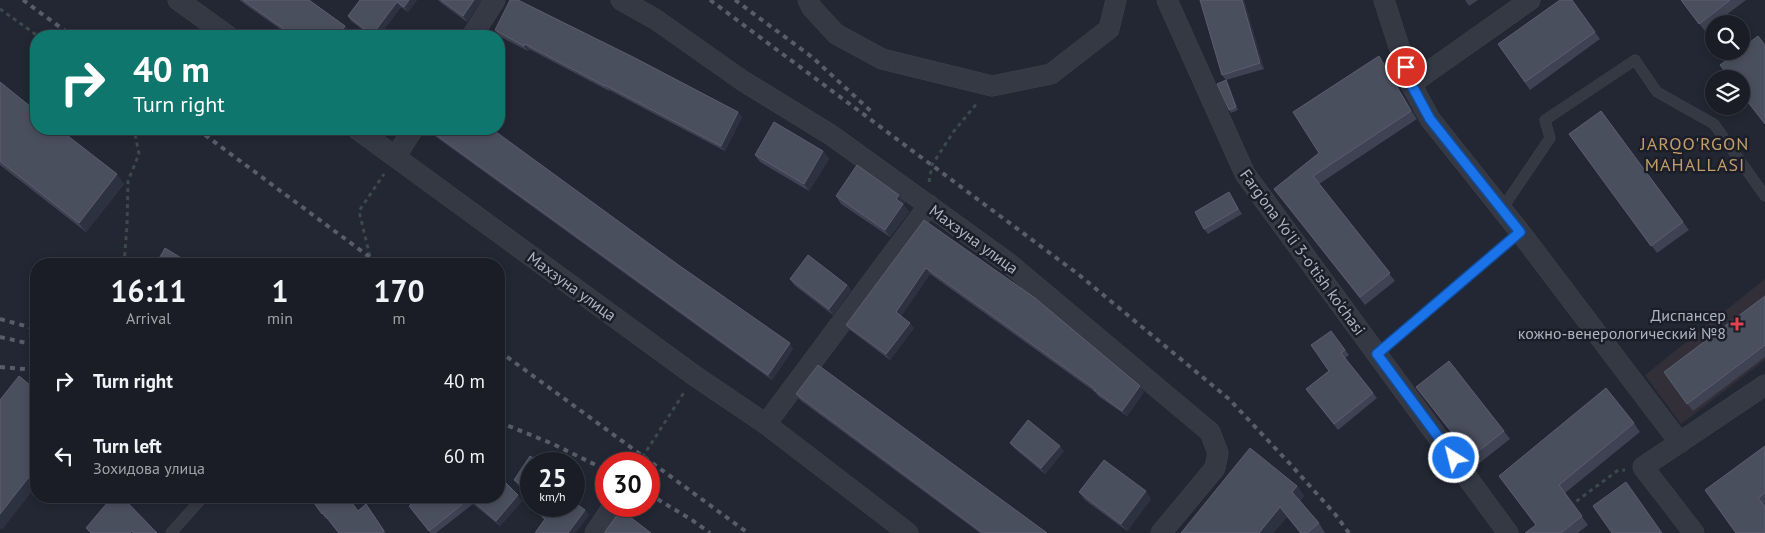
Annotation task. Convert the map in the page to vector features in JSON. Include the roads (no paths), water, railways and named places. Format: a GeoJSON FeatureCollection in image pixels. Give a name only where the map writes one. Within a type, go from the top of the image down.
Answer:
{"type":"FeatureCollection","features":[{"type":"Feature","properties":{"kind":"street"},"geometry":{"type":"LineString","coordinates":[[178,0],[220,30]]}},
{"type":"Feature","properties":{"kind":"street"},"geometry":{"type":"LineString","coordinates":[[476,30],[495,0]]}},
{"type":"Feature","properties":{"kind":"street","name":"Махзуна улица"},"geometry":{"type":"LineString","coordinates":[[621,0],[655,19],[743,81],[831,135],[1007,262],[1210,432],[1218,453],[1215,468],[1161,533]]}},
{"type":"Feature","properties":{"kind":"street"},"geometry":{"type":"LineString","coordinates":[[808,0],[812,8],[836,34],[882,59],[992,86],[1051,74],[1109,29],[1116,0]]}},
{"type":"Feature","properties":{"kind":"street","name":"Farg'ona Yo'li 3-o'tish ko'chasi"},"geometry":{"type":"LineString","coordinates":[[1166,0],[1245,174],[1508,533]]}},
{"type":"Feature","properties":{"kind":"street"},"geometry":{"type":"LineString","coordinates":[[1384,0],[1411,84],[1430,119],[1520,232],[1680,443]]}},
{"type":"Feature","properties":{"kind":"street"},"geometry":{"type":"LineString","coordinates":[[1411,84],[1530,0]]}},
{"type":"Feature","properties":{"kind":"street","name":"Махзуна улица"},"geometry":{"type":"LineString","coordinates":[[366,135],[695,376],[766,424],[908,533]]}},
{"type":"Feature","properties":{"kind":"street"},"geometry":{"type":"LineString","coordinates":[[396,156],[409,135]]}},
{"type":"Feature","properties":{"kind":"street"},"geometry":{"type":"LineString","coordinates":[[766,424],[929,205]]}},
{"type":"Feature","properties":{"kind":"street"},"geometry":{"type":"LineString","coordinates":[[1694,533],[1643,467],[1765,385]]}},
{"type":"Feature","properties":{"kind":"street"},"geometry":{"type":"LineString","coordinates":[[595,533],[606,517]]}},
{"type":"Feature","properties":{"kind":"lane"},"geometry":{"type":"LineString","coordinates":[[1502,209],[1550,138],[1545,120],[1635,60],[1657,92],[1714,124],[1765,196]]}},
{"type":"Feature","properties":{"kind":"lane"},"geometry":{"type":"LineString","coordinates":[[1377,354],[1520,232]]}},
{"type":"Feature","properties":{"kind":"lane"},"geometry":{"type":"LineString","coordinates":[[171,533],[198,503]]}},
{"type":"Feature","properties":{"kind":"railway"},"geometry":{"type":"LineString","coordinates":[[23,0],[64,30]]}},
{"type":"Feature","properties":{"kind":"railway"},"geometry":{"type":"LineString","coordinates":[[710,0],[1078,274],[1229,399],[1335,514],[1349,533]]}},
{"type":"Feature","properties":{"kind":"railway"},"geometry":{"type":"LineString","coordinates":[[735,0],[812,57],[874,114]]}},
{"type":"Feature","properties":{"kind":"railway"},"geometry":{"type":"LineString","coordinates":[[205,135],[371,258]]}},
{"type":"Feature","properties":{"kind":"railway"},"geometry":{"type":"LineString","coordinates":[[0,319],[30,327]]}},
{"type":"Feature","properties":{"kind":"railway"},"geometry":{"type":"LineString","coordinates":[[0,337],[30,344]]}},
{"type":"Feature","properties":{"kind":"railway"},"geometry":{"type":"LineString","coordinates":[[505,355],[748,533]]}},
{"type":"Feature","properties":{"kind":"railway"},"geometry":{"type":"LineString","coordinates":[[0,367],[30,370]]}},
{"type":"Feature","properties":{"kind":"railway"},"geometry":{"type":"LineString","coordinates":[[505,424],[553,444],[595,465]]}},
{"type":"Feature","properties":{"kind":"railway"},"geometry":{"type":"LineString","coordinates":[[660,501],[710,533]]}},
{"type":"Feature","properties":{"kind":"place","name":"Диспансер кожно-венерологический №8"},"geometry":{"type":"Point","coordinates":[1737,324]}},
{"type":"Feature","properties":{"kind":"district","name":"JARQO'RGON MAHALLASI"},"geometry":{"type":"Point","coordinates":[1695,154]}}]}
